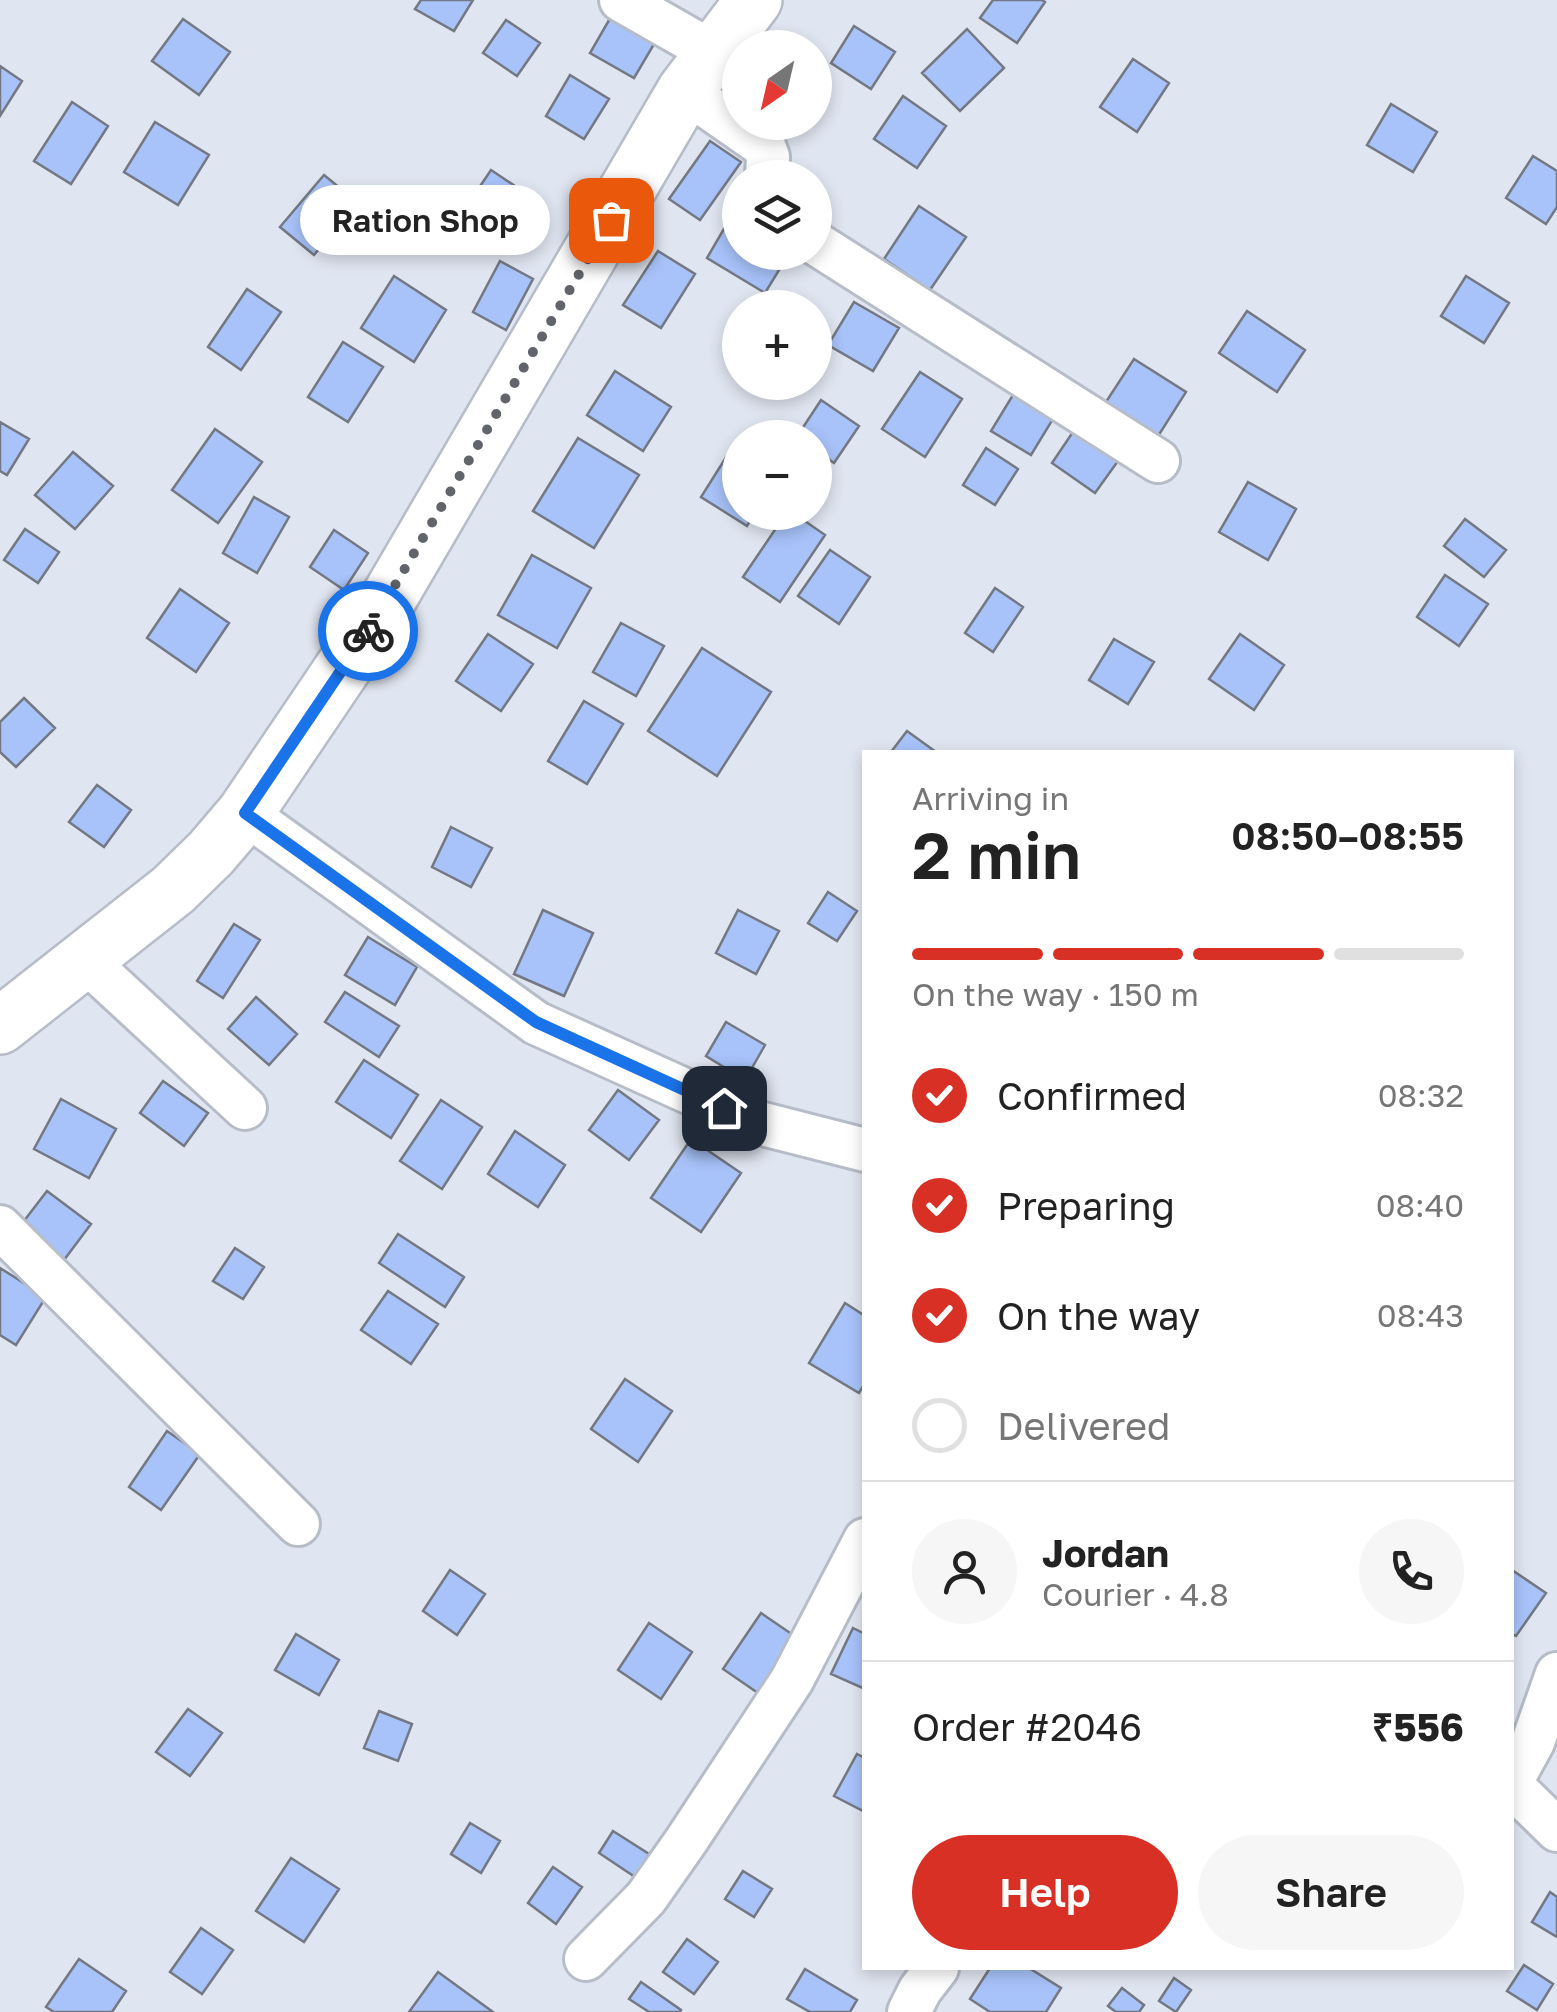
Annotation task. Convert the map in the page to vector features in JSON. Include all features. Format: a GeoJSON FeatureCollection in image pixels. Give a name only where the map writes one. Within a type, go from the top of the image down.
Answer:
{"type":"FeatureCollection","features":[{"type":"Feature","properties":{"kind":"main road"},"geometry":{"type":"LineString","coordinates":[[2,1022],[86,961],[189,876],[245,813],[380,612],[699,71],[754,0]]}},
{"type":"Feature","properties":{"kind":"street"},"geometry":{"type":"LineString","coordinates":[[622,0],[699,71],[764,146],[768,160]]}},
{"type":"Feature","properties":{"kind":"street"},"geometry":{"type":"LineString","coordinates":[[832,254],[1158,461]]}},
{"type":"Feature","properties":{"kind":"street"},"geometry":{"type":"LineString","coordinates":[[245,813],[536,1022],[756,1122],[862,1149]]}},
{"type":"Feature","properties":{"kind":"street"},"geometry":{"type":"LineString","coordinates":[[86,961],[244,1108]]}},
{"type":"Feature","properties":{"kind":"street"},"geometry":{"type":"LineString","coordinates":[[0,1228],[298,1524]]}},
{"type":"Feature","properties":{"kind":"street"},"geometry":{"type":"LineString","coordinates":[[586,1958],[646,1898],[686,1841],[792,1680],[862,1546]]}},
{"type":"Feature","properties":{"kind":"street"},"geometry":{"type":"LineString","coordinates":[[1514,1779],[1533,1742],[1557,1674]]}},
{"type":"Feature","properties":{"kind":"street"},"geometry":{"type":"LineString","coordinates":[[1514,1785],[1557,1830]]}},
{"type":"Feature","properties":{"kind":"street"},"geometry":{"type":"LineString","coordinates":[[909,2012],[935,1970]]}},
{"type":"Feature","properties":{"kind":"building"},"geometry":{"type":"Polygon","coordinates":[[[421,0],[473,0],[454,31],[415,9],[421,0]]]}},
{"type":"Feature","properties":{"kind":"building"},"geometry":{"type":"Polygon","coordinates":[[[993,0],[1045,2],[1017,43],[980,18],[993,0]]]}},
{"type":"Feature","properties":{"kind":"building"},"geometry":{"type":"Polygon","coordinates":[[[616,8],[660,34],[634,78],[590,53],[616,8]]]}},
{"type":"Feature","properties":{"kind":"building"},"geometry":{"type":"Polygon","coordinates":[[[183,19],[230,52],[199,95],[152,61],[183,19]]]}},
{"type":"Feature","properties":{"kind":"building"},"geometry":{"type":"Polygon","coordinates":[[[506,20],[540,43],[517,76],[483,53],[506,20]]]}},
{"type":"Feature","properties":{"kind":"building"},"geometry":{"type":"Polygon","coordinates":[[[854,26],[895,52],[871,89],[832,61],[854,26]]]}},
{"type":"Feature","properties":{"kind":"building"},"geometry":{"type":"Polygon","coordinates":[[[967,29],[1004,68],[960,111],[922,73],[967,29]]]}},
{"type":"Feature","properties":{"kind":"building"},"geometry":{"type":"Polygon","coordinates":[[[1133,59],[1169,83],[1137,132],[1100,107],[1133,59]]]}},
{"type":"Feature","properties":{"kind":"building"},"geometry":{"type":"Polygon","coordinates":[[[0,66],[22,81],[0,116],[0,66]]]}},
{"type":"Feature","properties":{"kind":"building"},"geometry":{"type":"Polygon","coordinates":[[[570,75],[609,99],[584,139],[546,116],[570,75]]]}},
{"type":"Feature","properties":{"kind":"building"},"geometry":{"type":"Polygon","coordinates":[[[903,96],[946,126],[917,168],[874,139],[903,96]]]}},
{"type":"Feature","properties":{"kind":"building"},"geometry":{"type":"Polygon","coordinates":[[[72,102],[108,126],[71,184],[34,161],[72,102]]]}},
{"type":"Feature","properties":{"kind":"building"},"geometry":{"type":"Polygon","coordinates":[[[1391,104],[1437,132],[1413,172],[1367,145],[1391,104]]]}},
{"type":"Feature","properties":{"kind":"building"},"geometry":{"type":"Polygon","coordinates":[[[155,122],[209,155],[178,205],[124,172],[155,122]]]}},
{"type":"Feature","properties":{"kind":"building"},"geometry":{"type":"Polygon","coordinates":[[[710,141],[738,160],[722,160],[722,189],[700,220],[669,199],[710,141]]]}},
{"type":"Feature","properties":{"kind":"building"},"geometry":{"type":"Polygon","coordinates":[[[1533,156],[1557,171],[1557,207],[1546,224],[1506,198],[1533,156]]]}},
{"type":"Feature","properties":{"kind":"building"},"geometry":{"type":"Polygon","coordinates":[[[491,170],[533,198],[500,247],[458,219],[491,170]]]}},
{"type":"Feature","properties":{"kind":"building"},"geometry":{"type":"Polygon","coordinates":[[[324,175],[357,202],[314,255],[280,227],[324,175]]]}},
{"type":"Feature","properties":{"kind":"building"},"geometry":{"type":"Polygon","coordinates":[[[919,206],[966,237],[930,290],[884,259],[919,206]]]}},
{"type":"Feature","properties":{"kind":"building"},"geometry":{"type":"Polygon","coordinates":[[[722,232],[722,267],[707,258],[722,232]]]}},
{"type":"Feature","properties":{"kind":"building"},"geometry":{"type":"Polygon","coordinates":[[[658,251],[695,274],[661,328],[623,305],[658,251]]]}},
{"type":"Feature","properties":{"kind":"building"},"geometry":{"type":"Polygon","coordinates":[[[500,261],[533,279],[506,330],[473,312],[500,261]]]}},
{"type":"Feature","properties":{"kind":"building"},"geometry":{"type":"Polygon","coordinates":[[[727,270],[779,270],[767,290],[760,290],[727,270]]]}},
{"type":"Feature","properties":{"kind":"building"},"geometry":{"type":"Polygon","coordinates":[[[394,276],[446,310],[414,362],[361,328],[394,276]]]}},
{"type":"Feature","properties":{"kind":"building"},"geometry":{"type":"Polygon","coordinates":[[[1466,276],[1509,303],[1484,343],[1441,316],[1466,276]]]}},
{"type":"Feature","properties":{"kind":"building"},"geometry":{"type":"Polygon","coordinates":[[[247,289],[281,312],[241,370],[208,347],[247,289]]]}},
{"type":"Feature","properties":{"kind":"building"},"geometry":{"type":"Polygon","coordinates":[[[854,302],[899,328],[873,371],[832,347],[832,338],[854,302]]]}},
{"type":"Feature","properties":{"kind":"building"},"geometry":{"type":"Polygon","coordinates":[[[1247,311],[1305,350],[1277,392],[1219,353],[1247,311]]]}},
{"type":"Feature","properties":{"kind":"building"},"geometry":{"type":"Polygon","coordinates":[[[343,342],[383,367],[348,422],[308,397],[343,342]]]}},
{"type":"Feature","properties":{"kind":"building"},"geometry":{"type":"Polygon","coordinates":[[[1134,359],[1186,392],[1155,441],[1102,408],[1134,359]]]}},
{"type":"Feature","properties":{"kind":"building"},"geometry":{"type":"Polygon","coordinates":[[[615,371],[671,407],[643,451],[587,415],[615,371]]]}},
{"type":"Feature","properties":{"kind":"building"},"geometry":{"type":"Polygon","coordinates":[[[920,372],[962,399],[925,457],[882,429],[920,372]]]}},
{"type":"Feature","properties":{"kind":"building"},"geometry":{"type":"Polygon","coordinates":[[[1016,390],[1056,414],[1031,455],[991,431],[1016,390]]]}},
{"type":"Feature","properties":{"kind":"building"},"geometry":{"type":"Polygon","coordinates":[[[821,400],[859,426],[834,463],[832,420],[808,420],[821,400]]]}},
{"type":"Feature","properties":{"kind":"building"},"geometry":{"type":"Polygon","coordinates":[[[0,422],[29,439],[7,475],[0,471],[0,422]]]}},
{"type":"Feature","properties":{"kind":"building"},"geometry":{"type":"Polygon","coordinates":[[[1079,423],[1123,454],[1095,493],[1052,463],[1079,423]]]}},
{"type":"Feature","properties":{"kind":"building"},"geometry":{"type":"Polygon","coordinates":[[[215,429],[262,462],[218,523],[172,490],[215,429]]]}},
{"type":"Feature","properties":{"kind":"building"},"geometry":{"type":"Polygon","coordinates":[[[578,438],[639,475],[594,548],[533,511],[578,438]]]}},
{"type":"Feature","properties":{"kind":"building"},"geometry":{"type":"Polygon","coordinates":[[[986,448],[1018,469],[995,505],[963,485],[986,448]]]}},
{"type":"Feature","properties":{"kind":"building"},"geometry":{"type":"Polygon","coordinates":[[[73,452],[113,486],[75,529],[35,495],[73,452]]]}},
{"type":"Feature","properties":{"kind":"building"},"geometry":{"type":"Polygon","coordinates":[[[722,464],[722,510],[701,497],[722,464]]]}},
{"type":"Feature","properties":{"kind":"building"},"geometry":{"type":"Polygon","coordinates":[[[1248,482],[1296,509],[1268,560],[1219,532],[1248,482]]]}},
{"type":"Feature","properties":{"kind":"building"},"geometry":{"type":"Polygon","coordinates":[[[254,497],[289,517],[257,573],[223,553],[254,497]]]}},
{"type":"Feature","properties":{"kind":"building"},"geometry":{"type":"Polygon","coordinates":[[[1465,519],[1506,550],[1484,577],[1444,546],[1465,519]]]}},
{"type":"Feature","properties":{"kind":"building"},"geometry":{"type":"Polygon","coordinates":[[[25,529],[59,552],[38,583],[4,560],[25,529]]]}},
{"type":"Feature","properties":{"kind":"building"},"geometry":{"type":"Polygon","coordinates":[[[334,530],[368,553],[344,590],[310,567],[334,530]]]}},
{"type":"Feature","properties":{"kind":"building"},"geometry":{"type":"Polygon","coordinates":[[[775,530],[818,530],[825,535],[780,602],[743,577],[775,530]]]}},
{"type":"Feature","properties":{"kind":"building"},"geometry":{"type":"Polygon","coordinates":[[[830,550],[870,577],[839,624],[798,596],[830,550]]]}},
{"type":"Feature","properties":{"kind":"building"},"geometry":{"type":"Polygon","coordinates":[[[532,555],[591,588],[557,648],[498,615],[532,555]]]}},
{"type":"Feature","properties":{"kind":"building"},"geometry":{"type":"Polygon","coordinates":[[[1445,575],[1488,604],[1459,646],[1417,617],[1445,575]]]}},
{"type":"Feature","properties":{"kind":"building"},"geometry":{"type":"Polygon","coordinates":[[[995,588],[1023,607],[993,652],[965,633],[995,588]]]}},
{"type":"Feature","properties":{"kind":"building"},"geometry":{"type":"Polygon","coordinates":[[[180,589],[229,623],[196,672],[147,638],[180,589]]]}},
{"type":"Feature","properties":{"kind":"building"},"geometry":{"type":"Polygon","coordinates":[[[621,623],[664,646],[636,696],[593,672],[621,623]]]}},
{"type":"Feature","properties":{"kind":"building"},"geometry":{"type":"Polygon","coordinates":[[[488,634],[533,664],[501,711],[456,681],[488,634]]]}},
{"type":"Feature","properties":{"kind":"building"},"geometry":{"type":"Polygon","coordinates":[[[1240,634],[1284,665],[1254,710],[1209,679],[1240,634]]]}},
{"type":"Feature","properties":{"kind":"building"},"geometry":{"type":"Polygon","coordinates":[[[1114,639],[1154,662],[1128,704],[1089,680],[1114,639]]]}},
{"type":"Feature","properties":{"kind":"building"},"geometry":{"type":"Polygon","coordinates":[[[702,648],[771,692],[717,776],[648,731],[702,648]]]}},
{"type":"Feature","properties":{"kind":"building"},"geometry":{"type":"Polygon","coordinates":[[[24,698],[55,728],[16,767],[0,752],[0,722],[24,698]]]}},
{"type":"Feature","properties":{"kind":"building"},"geometry":{"type":"Polygon","coordinates":[[[584,701],[623,724],[587,784],[548,761],[584,701]]]}},
{"type":"Feature","properties":{"kind":"building"},"geometry":{"type":"Polygon","coordinates":[[[907,731],[933,750],[893,750],[907,731]]]}},
{"type":"Feature","properties":{"kind":"building"},"geometry":{"type":"Polygon","coordinates":[[[97,785],[131,810],[104,847],[69,822],[97,785]]]}},
{"type":"Feature","properties":{"kind":"building"},"geometry":{"type":"Polygon","coordinates":[[[451,827],[492,848],[471,887],[432,867],[451,827]]]}},
{"type":"Feature","properties":{"kind":"building"},"geometry":{"type":"Polygon","coordinates":[[[828,892],[857,911],[837,941],[808,923],[828,892]]]}},
{"type":"Feature","properties":{"kind":"building"},"geometry":{"type":"Polygon","coordinates":[[[543,910],[593,933],[564,996],[514,974],[543,910]]]}},
{"type":"Feature","properties":{"kind":"building"},"geometry":{"type":"Polygon","coordinates":[[[738,910],[779,931],[756,974],[716,953],[738,910]]]}},
{"type":"Feature","properties":{"kind":"building"},"geometry":{"type":"Polygon","coordinates":[[[234,924],[260,940],[223,998],[197,981],[234,924]]]}},
{"type":"Feature","properties":{"kind":"building"},"geometry":{"type":"Polygon","coordinates":[[[368,937],[417,967],[395,1005],[345,975],[368,937]]]}},
{"type":"Feature","properties":{"kind":"building"},"geometry":{"type":"Polygon","coordinates":[[[345,992],[399,1026],[379,1057],[325,1022],[345,992]]]}},
{"type":"Feature","properties":{"kind":"building"},"geometry":{"type":"Polygon","coordinates":[[[256,997],[297,1034],[269,1065],[228,1029],[256,997]]]}},
{"type":"Feature","properties":{"kind":"building"},"geometry":{"type":"Polygon","coordinates":[[[726,1022],[765,1045],[745,1080],[706,1056],[726,1022]]]}},
{"type":"Feature","properties":{"kind":"building"},"geometry":{"type":"Polygon","coordinates":[[[364,1060],[418,1095],[391,1138],[336,1102],[364,1060]]]}},
{"type":"Feature","properties":{"kind":"building"},"geometry":{"type":"Polygon","coordinates":[[[163,1081],[208,1113],[184,1146],[140,1113],[163,1081]]]}},
{"type":"Feature","properties":{"kind":"building"},"geometry":{"type":"Polygon","coordinates":[[[618,1090],[659,1120],[629,1160],[589,1130],[618,1090]]]}},
{"type":"Feature","properties":{"kind":"building"},"geometry":{"type":"Polygon","coordinates":[[[61,1099],[116,1129],[89,1178],[34,1149],[61,1099]]]}},
{"type":"Feature","properties":{"kind":"building"},"geometry":{"type":"Polygon","coordinates":[[[441,1100],[482,1127],[442,1189],[400,1161],[441,1100]]]}},
{"type":"Feature","properties":{"kind":"building"},"geometry":{"type":"Polygon","coordinates":[[[515,1131],[565,1165],[538,1207],[488,1174],[515,1131]]]}},
{"type":"Feature","properties":{"kind":"building"},"geometry":{"type":"Polygon","coordinates":[[[691,1139],[741,1173],[701,1232],[651,1198],[691,1139]]]}},
{"type":"Feature","properties":{"kind":"building"},"geometry":{"type":"Polygon","coordinates":[[[47,1191],[91,1224],[61,1264],[17,1230],[47,1191]]]}},
{"type":"Feature","properties":{"kind":"building"},"geometry":{"type":"Polygon","coordinates":[[[398,1234],[464,1277],[445,1307],[379,1263],[398,1234]]]}},
{"type":"Feature","properties":{"kind":"building"},"geometry":{"type":"Polygon","coordinates":[[[235,1248],[264,1267],[243,1299],[213,1281],[235,1248]]]}},
{"type":"Feature","properties":{"kind":"building"},"geometry":{"type":"Polygon","coordinates":[[[0,1268],[46,1297],[16,1345],[0,1335],[0,1268]]]}},
{"type":"Feature","properties":{"kind":"building"},"geometry":{"type":"Polygon","coordinates":[[[388,1291],[438,1324],[411,1364],[361,1330],[388,1291]]]}},
{"type":"Feature","properties":{"kind":"building"},"geometry":{"type":"Polygon","coordinates":[[[845,1303],[862,1314],[859,1393],[809,1363],[845,1303]]]}},
{"type":"Feature","properties":{"kind":"building"},"geometry":{"type":"Polygon","coordinates":[[[625,1379],[672,1411],[638,1462],[591,1429],[625,1379]]]}},
{"type":"Feature","properties":{"kind":"building"},"geometry":{"type":"Polygon","coordinates":[[[167,1431],[200,1454],[161,1510],[129,1487],[167,1431]]]}},
{"type":"Feature","properties":{"kind":"building"},"geometry":{"type":"Polygon","coordinates":[[[450,1570],[485,1594],[457,1635],[423,1611],[450,1570]]]}},
{"type":"Feature","properties":{"kind":"building"},"geometry":{"type":"Polygon","coordinates":[[[1514,1571],[1546,1593],[1514,1635],[1514,1571]]]}},
{"type":"Feature","properties":{"kind":"building"},"geometry":{"type":"Polygon","coordinates":[[[761,1613],[796,1637],[758,1693],[723,1669],[761,1613]]]}},
{"type":"Feature","properties":{"kind":"building"},"geometry":{"type":"Polygon","coordinates":[[[649,1623],[692,1652],[661,1699],[618,1670],[649,1623]]]}},
{"type":"Feature","properties":{"kind":"building"},"geometry":{"type":"Polygon","coordinates":[[[853,1628],[862,1632],[862,1688],[831,1674],[853,1628]]]}},
{"type":"Feature","properties":{"kind":"building"},"geometry":{"type":"Polygon","coordinates":[[[296,1634],[339,1660],[319,1695],[275,1670],[296,1634]]]}},
{"type":"Feature","properties":{"kind":"building"},"geometry":{"type":"Polygon","coordinates":[[[188,1709],[222,1733],[190,1776],[156,1752],[188,1709]]]}},
{"type":"Feature","properties":{"kind":"building"},"geometry":{"type":"Polygon","coordinates":[[[379,1711],[412,1724],[398,1761],[364,1748],[379,1711]]]}},
{"type":"Feature","properties":{"kind":"building"},"geometry":{"type":"Polygon","coordinates":[[[857,1754],[862,1756],[862,1810],[834,1796],[857,1754]]]}},
{"type":"Feature","properties":{"kind":"building"},"geometry":{"type":"Polygon","coordinates":[[[470,1823],[500,1841],[481,1873],[451,1854],[470,1823]]]}},
{"type":"Feature","properties":{"kind":"building"},"geometry":{"type":"Polygon","coordinates":[[[613,1831],[649,1854],[635,1877],[599,1853],[613,1831]]]}},
{"type":"Feature","properties":{"kind":"building"},"geometry":{"type":"Polygon","coordinates":[[[291,1858],[339,1889],[304,1942],[256,1911],[291,1858]]]}},
{"type":"Feature","properties":{"kind":"building"},"geometry":{"type":"Polygon","coordinates":[[[553,1867],[582,1887],[556,1924],[528,1903],[553,1867]]]}},
{"type":"Feature","properties":{"kind":"building"},"geometry":{"type":"Polygon","coordinates":[[[743,1871],[772,1889],[754,1917],[725,1899],[743,1871]]]}},
{"type":"Feature","properties":{"kind":"building"},"geometry":{"type":"Polygon","coordinates":[[[1550,1892],[1557,1897],[1557,1937],[1532,1922],[1550,1892]]]}},
{"type":"Feature","properties":{"kind":"building"},"geometry":{"type":"Polygon","coordinates":[[[201,1928],[233,1950],[202,1994],[170,1972],[201,1928]]]}},
{"type":"Feature","properties":{"kind":"building"},"geometry":{"type":"Polygon","coordinates":[[[687,1939],[718,1962],[694,1994],[663,1972],[687,1939]]]}},
{"type":"Feature","properties":{"kind":"building"},"geometry":{"type":"Polygon","coordinates":[[[79,1959],[126,1991],[112,2012],[54,2012],[46,2007],[79,1959]]]}},
{"type":"Feature","properties":{"kind":"building"},"geometry":{"type":"Polygon","coordinates":[[[1524,1965],[1553,1984],[1537,2010],[1507,1991],[1524,1965]]]}},
{"type":"Feature","properties":{"kind":"building"},"geometry":{"type":"Polygon","coordinates":[[[805,1969],[857,2000],[850,2012],[810,2012],[787,1999],[805,1969]]]}},
{"type":"Feature","properties":{"kind":"building"},"geometry":{"type":"Polygon","coordinates":[[[989,1970],[1032,1970],[1061,1988],[1046,2012],[990,2012],[970,1999],[989,1970]]]}},
{"type":"Feature","properties":{"kind":"building"},"geometry":{"type":"Polygon","coordinates":[[[438,1972],[493,2012],[409,2012],[438,1972]]]}},
{"type":"Feature","properties":{"kind":"building"},"geometry":{"type":"Polygon","coordinates":[[[1174,1978],[1191,1990],[1176,2012],[1159,2001],[1174,1978]]]}},
{"type":"Feature","properties":{"kind":"building"},"geometry":{"type":"Polygon","coordinates":[[[641,1982],[680,2012],[649,2012],[629,1999],[641,1982]]]}},
{"type":"Feature","properties":{"kind":"building"},"geometry":{"type":"Polygon","coordinates":[[[1122,1988],[1144,2005],[1139,2012],[1116,2012],[1108,2006],[1122,1988]]]}},
{"type":"Feature","properties":{"kind":"way so far"},"geometry":{"type":"LineString","coordinates":[[368,631],[611,220]]}},
{"type":"Feature","properties":{"kind":"place","name":"Ration Shop"},"geometry":{"type":"Point","coordinates":[611,220]}},
{"type":"Feature","properties":{"kind":"route"},"geometry":{"type":"LineString","coordinates":[[368,631],[245,813],[536,1022],[724,1108]]}}]}
